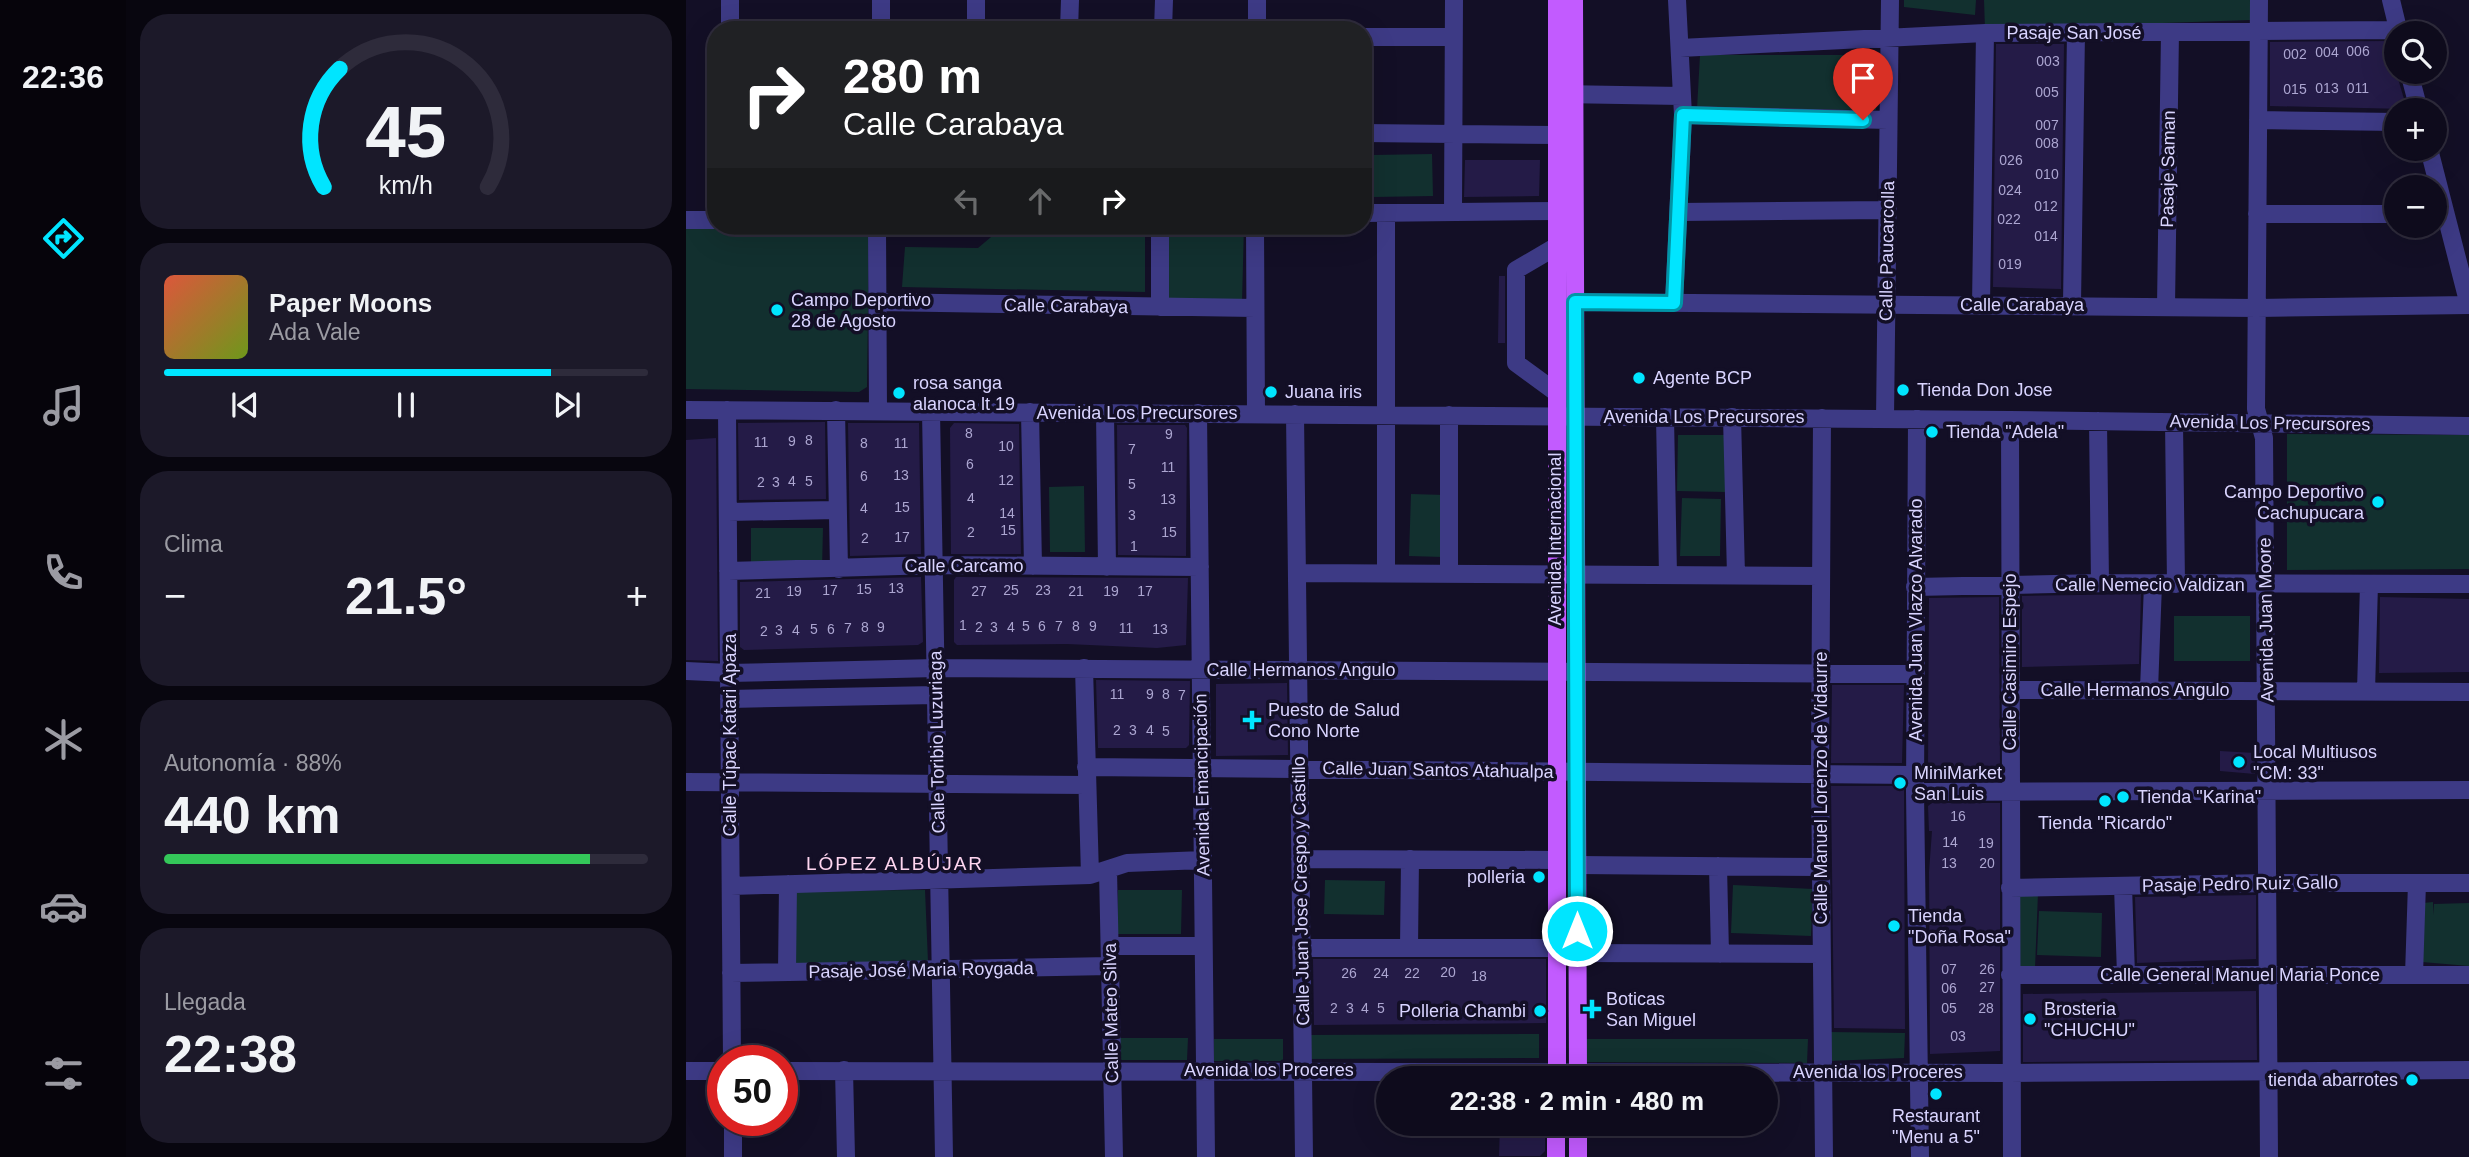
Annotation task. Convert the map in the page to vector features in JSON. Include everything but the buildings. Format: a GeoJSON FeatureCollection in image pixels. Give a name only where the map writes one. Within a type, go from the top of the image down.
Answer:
{"type":"FeatureCollection","features":[{"type":"Feature","properties":{"kind":"main road","name":"Avenida Internacional"},"geometry":{"type":"LineString","coordinates":[[1557,0],[1565,94],[1575,302],[1578,1066]]}},
{"type":"Feature","properties":{"kind":"main road","name":"Avenida Internacional"},"geometry":{"type":"LineString","coordinates":[[1557,1066],[1557,135],[1565,94],[1574,0]]}},
{"type":"Feature","properties":{"kind":"main road"},"geometry":{"type":"LineString","coordinates":[[1556,1136],[1556,1157]]}},
{"type":"Feature","properties":{"kind":"main road"},"geometry":{"type":"LineString","coordinates":[[1578,1136],[1578,1157]]}},
{"type":"Feature","properties":{"kind":"street"},"geometry":{"type":"LineString","coordinates":[[730,0],[730,21]]}},
{"type":"Feature","properties":{"kind":"street"},"geometry":{"type":"LineString","coordinates":[[881,0],[881,21]]}},
{"type":"Feature","properties":{"kind":"street"},"geometry":{"type":"LineString","coordinates":[[976,0],[976,21]]}},
{"type":"Feature","properties":{"kind":"street"},"geometry":{"type":"LineString","coordinates":[[1069,21],[1070,0]]}},
{"type":"Feature","properties":{"kind":"street"},"geometry":{"type":"LineString","coordinates":[[1163,21],[1164,0]]}},
{"type":"Feature","properties":{"kind":"street"},"geometry":{"type":"LineString","coordinates":[[1257,0],[1257,21]]}},
{"type":"Feature","properties":{"kind":"street"},"geometry":{"type":"LineString","coordinates":[[1453,212],[1454,0]]}},
{"type":"Feature","properties":{"kind":"street"},"geometry":{"type":"LineString","coordinates":[[1674,303],[1683,115],[1677,0]]}},
{"type":"Feature","properties":{"kind":"street","name":"Calle Paucarcolla"},"geometry":{"type":"LineString","coordinates":[[1885,419],[1890,0]]}},
{"type":"Feature","properties":{"kind":"street","name":"Avenida Juan Moore"},"geometry":{"type":"LineString","coordinates":[[2259,0],[2256,409],[2264,438],[2269,1157]]}},
{"type":"Feature","properties":{"kind":"street"},"geometry":{"type":"LineString","coordinates":[[2391,0],[2396,21]]}},
{"type":"Feature","properties":{"kind":"street"},"geometry":{"type":"LineString","coordinates":[[2073,304],[2076,32]]}},
{"type":"Feature","properties":{"kind":"street","name":"Pasaje Saman"},"geometry":{"type":"LineString","coordinates":[[2166,306],[2170,32]]}},
{"type":"Feature","properties":{"kind":"street","name":"Pasaje San José"},"geometry":{"type":"LineString","coordinates":[[1680,48],[1985,33],[2384,32]]}},
{"type":"Feature","properties":{"kind":"street"},"geometry":{"type":"LineString","coordinates":[[1981,305],[1985,33]]}},
{"type":"Feature","properties":{"kind":"street"},"geometry":{"type":"LineString","coordinates":[[1372,37],[1453,37]]}},
{"type":"Feature","properties":{"kind":"street"},"geometry":{"type":"LineString","coordinates":[[1565,94],[1682,96]]}},
{"type":"Feature","properties":{"kind":"street"},"geometry":{"type":"LineString","coordinates":[[1683,115],[1888,120]]}},
{"type":"Feature","properties":{"kind":"street"},"geometry":{"type":"LineString","coordinates":[[2258,120],[2384,122]]}},
{"type":"Feature","properties":{"kind":"street"},"geometry":{"type":"LineString","coordinates":[[1372,133],[1557,135]]}},
{"type":"Feature","properties":{"kind":"street"},"geometry":{"type":"LineString","coordinates":[[1679,212],[1887,210]]}},
{"type":"Feature","properties":{"kind":"street"},"geometry":{"type":"LineString","coordinates":[[1372,213],[1557,211]]}},
{"type":"Feature","properties":{"kind":"street"},"geometry":{"type":"LineString","coordinates":[[1386,213],[1387,573]]}},
{"type":"Feature","properties":{"kind":"street"},"geometry":{"type":"LineString","coordinates":[[2257,214],[2384,214]]}},
{"type":"Feature","properties":{"kind":"street"},"geometry":{"type":"LineString","coordinates":[[686,220],[707,220]]}},
{"type":"Feature","properties":{"kind":"street"},"geometry":{"type":"LineString","coordinates":[[877,235],[878,411]]}},
{"type":"Feature","properties":{"kind":"street"},"geometry":{"type":"LineString","coordinates":[[1160,235],[1160,307]]}},
{"type":"Feature","properties":{"kind":"street"},"geometry":{"type":"LineString","coordinates":[[1255,235],[1256,414]]}},
{"type":"Feature","properties":{"kind":"street"},"geometry":{"type":"LineString","coordinates":[[2447,236],[2469,305]]}},
{"type":"Feature","properties":{"kind":"street"},"geometry":{"type":"LineString","coordinates":[[1557,246],[1516,270],[1516,363],[1557,393]]}},
{"type":"Feature","properties":{"kind":"street","name":"Calle Carabaya"},"geometry":{"type":"LineString","coordinates":[[877,302],[1255,308]]}},
{"type":"Feature","properties":{"kind":"street","name":"Calle Carabaya"},"geometry":{"type":"LineString","coordinates":[[1575,302],[1887,306],[2073,304],[2257,308],[2469,305]]}},
{"type":"Feature","properties":{"kind":"street","name":"Avenida Los Precursores"},"geometry":{"type":"LineString","coordinates":[[686,410],[1732,417],[2469,426]]}},
{"type":"Feature","properties":{"kind":"street","name":"Calle Túpac Katari Apaza"},"geometry":{"type":"LineString","coordinates":[[727,410],[732,1045]]}},
{"type":"Feature","properties":{"kind":"street"},"geometry":{"type":"LineString","coordinates":[[836,410],[839,569]]}},
{"type":"Feature","properties":{"kind":"street","name":"Calle Toribio Luzuriaga"},"geometry":{"type":"LineString","coordinates":[[932,411],[944,1157]]}},
{"type":"Feature","properties":{"kind":"street"},"geometry":{"type":"LineString","coordinates":[[1030,412],[1033,566]]}},
{"type":"Feature","properties":{"kind":"street"},"geometry":{"type":"LineString","coordinates":[[1105,412],[1107,567]]}},
{"type":"Feature","properties":{"kind":"street","name":"Avenida Emancipación"},"geometry":{"type":"LineString","coordinates":[[1198,413],[1206,1157]]}},
{"type":"Feature","properties":{"kind":"street","name":"Calle Juan Jose Crespo y Castillo"},"geometry":{"type":"LineString","coordinates":[[1295,414],[1304,1157]]}},
{"type":"Feature","properties":{"kind":"street"},"geometry":{"type":"LineString","coordinates":[[1449,415],[1449,574]]}},
{"type":"Feature","properties":{"kind":"street"},"geometry":{"type":"LineString","coordinates":[[1665,417],[1668,575]]}},
{"type":"Feature","properties":{"kind":"street"},"geometry":{"type":"LineString","coordinates":[[1732,417],[1736,575]]}},
{"type":"Feature","properties":{"kind":"street","name":"Calle Manuel Lorenzo de Vidaurre"},"geometry":{"type":"LineString","coordinates":[[1822,418],[1820,774],[1824,1157]]}},
{"type":"Feature","properties":{"kind":"street","name":"Avenida Juan Vlazco Alvarado"},"geometry":{"type":"LineString","coordinates":[[1917,419],[1915,784],[1920,1157]]}},
{"type":"Feature","properties":{"kind":"street","name":"Calle Casimiro Espejo"},"geometry":{"type":"LineString","coordinates":[[2010,420],[2012,1157]]}},
{"type":"Feature","properties":{"kind":"street"},"geometry":{"type":"LineString","coordinates":[[2098,421],[2100,583]]}},
{"type":"Feature","properties":{"kind":"street"},"geometry":{"type":"LineString","coordinates":[[2174,422],[2176,584]]}},
{"type":"Feature","properties":{"kind":"street"},"geometry":{"type":"LineString","coordinates":[[728,512],[838,510]]}},
{"type":"Feature","properties":{"kind":"street","name":"Calle Carcamo"},"geometry":{"type":"LineString","coordinates":[[728,571],[934,565],[1200,567]]}},
{"type":"Feature","properties":{"kind":"street"},"geometry":{"type":"LineString","coordinates":[[1297,573],[1821,576]]}},
{"type":"Feature","properties":{"kind":"street","name":"Calle Nemecio Valdizan"},"geometry":{"type":"LineString","coordinates":[[1915,587],[2100,583],[2265,586],[2469,584]]}},
{"type":"Feature","properties":{"kind":"street"},"geometry":{"type":"LineString","coordinates":[[2149,690],[2153,584]]}},
{"type":"Feature","properties":{"kind":"street"},"geometry":{"type":"LineString","coordinates":[[2367,691],[2368,584]]}},
{"type":"Feature","properties":{"kind":"street","name":"Calle Hermanos Angulo"},"geometry":{"type":"LineString","coordinates":[[686,671],[729,673],[936,667],[1915,674]]}},
{"type":"Feature","properties":{"kind":"street"},"geometry":{"type":"LineString","coordinates":[[1084,668],[1090,875]]}},
{"type":"Feature","properties":{"kind":"street","name":"Calle Hermanos Angulo"},"geometry":{"type":"LineString","coordinates":[[2010,691],[2469,692]]}},
{"type":"Feature","properties":{"kind":"street"},"geometry":{"type":"LineString","coordinates":[[729,699],[936,695]]}},
{"type":"Feature","properties":{"kind":"street","name":"Calle Juan Santos Atahualpa"},"geometry":{"type":"LineString","coordinates":[[686,782],[937,784],[1202,768],[1820,774],[2010,793],[2469,790]]}},
{"type":"Feature","properties":{"kind":"street"},"geometry":{"type":"LineString","coordinates":[[1300,859],[1557,860]]}},
{"type":"Feature","properties":{"kind":"street"},"geometry":{"type":"LineString","coordinates":[[1409,947],[1410,859]]}},
{"type":"Feature","properties":{"kind":"street"},"geometry":{"type":"LineString","coordinates":[[731,886],[939,882],[1090,875],[1127,863],[1203,860]]}},
{"type":"Feature","properties":{"kind":"street"},"geometry":{"type":"LineString","coordinates":[[1577,865],[1821,867]]}},
{"type":"Feature","properties":{"kind":"street"},"geometry":{"type":"LineString","coordinates":[[1718,866],[1720,954]]}},
{"type":"Feature","properties":{"kind":"street","name":"Calle Mateo Silva"},"geometry":{"type":"LineString","coordinates":[[1108,870],[1114,1157]]}},
{"type":"Feature","properties":{"kind":"street","name":"Pasaje Pedro Ruiz Gallo"},"geometry":{"type":"LineString","coordinates":[[2010,888],[2268,883],[2469,883]]}},
{"type":"Feature","properties":{"kind":"street"},"geometry":{"type":"LineString","coordinates":[[2414,975],[2417,883]]}},
{"type":"Feature","properties":{"kind":"street"},"geometry":{"type":"LineString","coordinates":[[787,972],[788,884]]}},
{"type":"Feature","properties":{"kind":"street"},"geometry":{"type":"LineString","coordinates":[[2123,886],[2126,975]]}},
{"type":"Feature","properties":{"kind":"street"},"geometry":{"type":"LineString","coordinates":[[1110,946],[1203,946]]}},
{"type":"Feature","properties":{"kind":"street"},"geometry":{"type":"LineString","coordinates":[[1301,948],[1557,948]]}},
{"type":"Feature","properties":{"kind":"street"},"geometry":{"type":"LineString","coordinates":[[1577,953],[1822,954]]}},
{"type":"Feature","properties":{"kind":"street","name":"Pasaje José Maria Roygada"},"geometry":{"type":"LineString","coordinates":[[732,973],[1110,966]]}},
{"type":"Feature","properties":{"kind":"street","name":"Calle General Manuel Maria Ponce"},"geometry":{"type":"LineString","coordinates":[[2010,975],[2469,975]]}},
{"type":"Feature","properties":{"kind":"street","name":"Avenida los Proceres"},"geometry":{"type":"LineString","coordinates":[[798,1071],[1112,1069],[1376,1071]]}},
{"type":"Feature","properties":{"kind":"street"},"geometry":{"type":"LineString","coordinates":[[844,1070],[846,1157]]}},
{"type":"Feature","properties":{"kind":"street","name":"Avenida los Proceres"},"geometry":{"type":"LineString","coordinates":[[1778,1073],[2469,1070]]}},
{"type":"Feature","properties":{"kind":"street"},"geometry":{"type":"LineString","coordinates":[[686,1071],[707,1071]]}},
{"type":"Feature","properties":{"kind":"street"},"geometry":{"type":"LineString","coordinates":[[733,1136],[733,1157]]}},
{"type":"Feature","properties":{"kind":"green space"},"geometry":{"type":"Polygon","coordinates":[[[1904,0],[1976,0],[1975,15],[1904,7],[1904,0]]]}},
{"type":"Feature","properties":{"kind":"green space"},"geometry":{"type":"Polygon","coordinates":[[[1984,0],[2251,0],[2251,20],[1985,29],[1984,0]]]}},
{"type":"Feature","properties":{"kind":"green space"},"geometry":{"type":"Polygon","coordinates":[[[1700,55],[1880,55],[1876,110],[1697,109],[1700,55]]]}},
{"type":"Feature","properties":{"kind":"green space"},"geometry":{"type":"Polygon","coordinates":[[[1432,154],[1433,196],[1374,197],[1373,155],[1432,154]]]}},
{"type":"Feature","properties":{"kind":"green space","name":"Campo Deportivo 28 de Agosto"},"geometry":{"type":"Polygon","coordinates":[[[686,227],[707,228],[707,235],[869,235],[867,387],[859,392],[686,389],[686,227]]]}},
{"type":"Feature","properties":{"kind":"green space"},"geometry":{"type":"Polygon","coordinates":[[[993,235],[1145,235],[1145,292],[902,287],[905,247],[978,248],[993,235]]]}},
{"type":"Feature","properties":{"kind":"green space"},"geometry":{"type":"Polygon","coordinates":[[[1166,235],[1244,235],[1242,302],[1165,301],[1166,235]]]}},
{"type":"Feature","properties":{"kind":"green space","name":"Campo Deportivo Cachupucara"},"geometry":{"type":"Polygon","coordinates":[[[2287,434],[2469,435],[2469,569],[2287,570],[2287,434]]]}},
{"type":"Feature","properties":{"kind":"green space"},"geometry":{"type":"Polygon","coordinates":[[[1678,435],[1726,435],[1725,492],[1677,491],[1678,435]]]}},
{"type":"Feature","properties":{"kind":"green space"},"geometry":{"type":"Polygon","coordinates":[[[1084,486],[1085,552],[1050,552],[1049,487],[1084,486]]]}},
{"type":"Feature","properties":{"kind":"green space"},"geometry":{"type":"Polygon","coordinates":[[[1411,494],[1445,495],[1443,557],[1409,556],[1411,494]]]}},
{"type":"Feature","properties":{"kind":"green space"},"geometry":{"type":"Polygon","coordinates":[[[1682,498],[1721,499],[1720,556],[1680,556],[1682,498]]]}},
{"type":"Feature","properties":{"kind":"green space"},"geometry":{"type":"Polygon","coordinates":[[[751,528],[823,528],[822,569],[751,569],[751,528]]]}},
{"type":"Feature","properties":{"kind":"green space"},"geometry":{"type":"Polygon","coordinates":[[[2174,616],[2250,616],[2250,661],[2174,661],[2174,616]]]}},
{"type":"Feature","properties":{"kind":"green space"},"geometry":{"type":"Polygon","coordinates":[[[1325,880],[1385,881],[1384,915],[1324,914],[1325,880]]]}},
{"type":"Feature","properties":{"kind":"green space"},"geometry":{"type":"Polygon","coordinates":[[[1733,885],[1813,889],[1811,936],[1731,933],[1733,885]]]}},
{"type":"Feature","properties":{"kind":"green space"},"geometry":{"type":"Polygon","coordinates":[[[925,890],[928,962],[796,966],[794,891],[925,890]]]}},
{"type":"Feature","properties":{"kind":"green space"},"geometry":{"type":"Polygon","coordinates":[[[1118,890],[1182,890],[1181,934],[1117,934],[1118,890]]]}},
{"type":"Feature","properties":{"kind":"green space"},"geometry":{"type":"Polygon","coordinates":[[[2015,893],[2038,893],[2035,968],[2015,967],[2015,893]]]}},
{"type":"Feature","properties":{"kind":"green space"},"geometry":{"type":"Polygon","coordinates":[[[2433,902],[2433,915],[2434,904],[2469,903],[2469,966],[2422,962],[2423,903],[2433,902]]]}},
{"type":"Feature","properties":{"kind":"green space"},"geometry":{"type":"Polygon","coordinates":[[[2039,911],[2102,913],[2101,957],[2037,955],[2039,911]]]}},
{"type":"Feature","properties":{"kind":"green space"},"geometry":{"type":"Polygon","coordinates":[[[1829,1032],[1905,1033],[1904,1058],[1829,1061],[1829,1032]]]}},
{"type":"Feature","properties":{"kind":"green space"},"geometry":{"type":"Polygon","coordinates":[[[1539,1034],[1539,1058],[1307,1059],[1307,1035],[1539,1034]]]}},
{"type":"Feature","properties":{"kind":"green space"},"geometry":{"type":"Polygon","coordinates":[[[1119,1038],[1188,1038],[1187,1060],[1119,1060],[1119,1038]]]}},
{"type":"Feature","properties":{"kind":"green space"},"geometry":{"type":"Polygon","coordinates":[[[1214,1039],[1283,1039],[1283,1061],[1214,1061],[1214,1039]]]}},
{"type":"Feature","properties":{"kind":"green space"},"geometry":{"type":"Polygon","coordinates":[[[1583,1039],[1808,1039],[1807,1063],[1583,1062],[1583,1039]]]}},
{"type":"Feature","properties":{"kind":"place","name":"Campo Deportivo 28 de Agosto"},"geometry":{"type":"Point","coordinates":[777,310]}},
{"type":"Feature","properties":{"kind":"place","name":"Agente BCP"},"geometry":{"type":"Point","coordinates":[1639,378]}},
{"type":"Feature","properties":{"kind":"place","name":"Tienda Don Jose"},"geometry":{"type":"Point","coordinates":[1903,390]}},
{"type":"Feature","properties":{"kind":"place","name":"Juana iris"},"geometry":{"type":"Point","coordinates":[1271,392]}},
{"type":"Feature","properties":{"kind":"place","name":"rosa sanga alanoca lt 19"},"geometry":{"type":"Point","coordinates":[899,393]}},
{"type":"Feature","properties":{"kind":"place","name":"Tienda \"Adela\""},"geometry":{"type":"Point","coordinates":[1932,432]}},
{"type":"Feature","properties":{"kind":"place","name":"Campo Deportivo Cachupucara"},"geometry":{"type":"Point","coordinates":[2378,502]}},
{"type":"Feature","properties":{"kind":"place","name":"Puesto de Salud Cono Norte"},"geometry":{"type":"Point","coordinates":[1252,720]}},
{"type":"Feature","properties":{"kind":"place","name":"Local Multiusos \"CM: 33\""},"geometry":{"type":"Point","coordinates":[2239,762]}},
{"type":"Feature","properties":{"kind":"place","name":"MiniMarket San Luis"},"geometry":{"type":"Point","coordinates":[1900,783]}},
{"type":"Feature","properties":{"kind":"place","name":"Tienda \"Karina\""},"geometry":{"type":"Point","coordinates":[2123,797]}},
{"type":"Feature","properties":{"kind":"place","name":"Tienda \"Ricardo\""},"geometry":{"type":"Point","coordinates":[2105,801]}},
{"type":"Feature","properties":{"kind":"place","name":"polleria"},"geometry":{"type":"Point","coordinates":[1539,877]}},
{"type":"Feature","properties":{"kind":"place","name":"Tienda \"Doña Rosa\""},"geometry":{"type":"Point","coordinates":[1894,926]}},
{"type":"Feature","properties":{"kind":"place","name":"Boticas San Miguel"},"geometry":{"type":"Point","coordinates":[1592,1009]}},
{"type":"Feature","properties":{"kind":"place","name":"Polleria Chambi"},"geometry":{"type":"Point","coordinates":[1540,1011]}},
{"type":"Feature","properties":{"kind":"place","name":"Brosteria \"CHUCHU\""},"geometry":{"type":"Point","coordinates":[2030,1019]}},
{"type":"Feature","properties":{"kind":"place","name":"tienda abarrotes"},"geometry":{"type":"Point","coordinates":[2412,1080]}},
{"type":"Feature","properties":{"kind":"place","name":"Restaurant \"Menu a 5\""},"geometry":{"type":"Point","coordinates":[1936,1094]}},
{"type":"Feature","properties":{"kind":"district","name":"LÓPEZ ALBÚJAR"},"geometry":{"type":"Point","coordinates":[895,863]}},
{"type":"Feature","properties":{"kind":"route"},"geometry":{"type":"LineString","coordinates":[[1577,931],[1575,302],[1674,303],[1683,115],[1863,120]]}}]}
